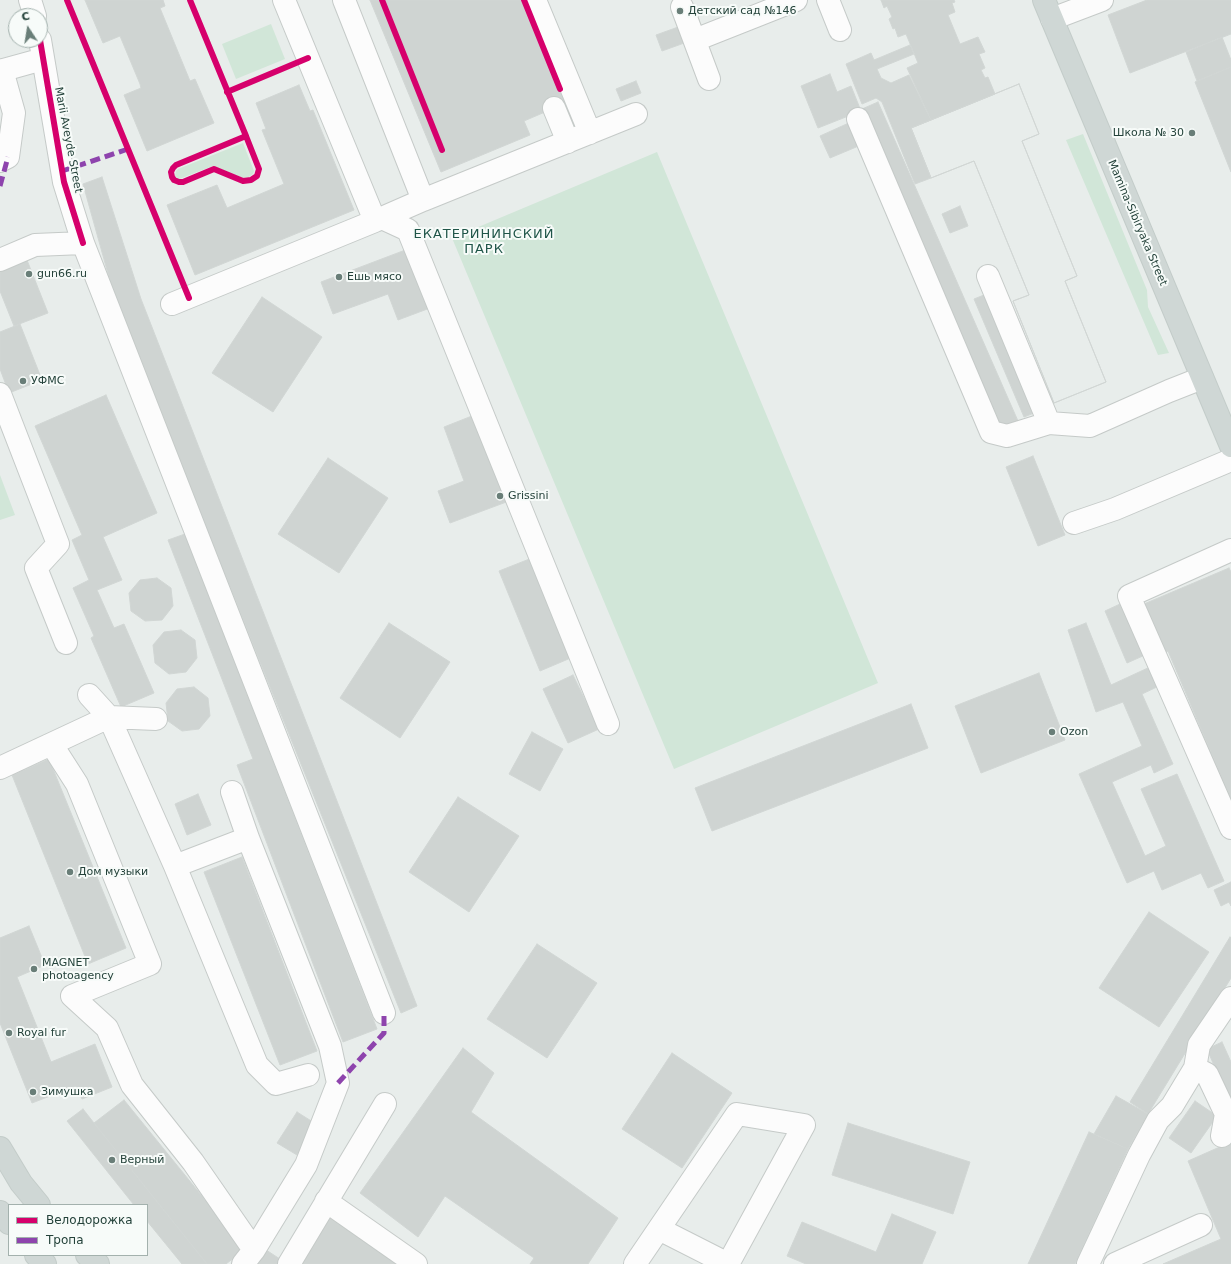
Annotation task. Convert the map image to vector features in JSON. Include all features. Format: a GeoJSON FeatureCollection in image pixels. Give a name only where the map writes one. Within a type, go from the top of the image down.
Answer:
{"type":"FeatureCollection","features":[{"type":"Feature","properties":{"kind":"main road","name":"Mamina-Sibiryaka Street"},"geometry":{"type":"LineString","coordinates":[[1048,10],[1231,446]]}},
{"type":"Feature","properties":{"kind":"main road"},"geometry":{"type":"LineString","coordinates":[[3,1159],[38,1204]]}},
{"type":"Feature","properties":{"kind":"main road"},"geometry":{"type":"LineString","coordinates":[[0,1212],[8,1222]]}},
{"type":"Feature","properties":{"kind":"main road"},"geometry":{"type":"LineString","coordinates":[[37,1256],[45,1264]]}},
{"type":"Feature","properties":{"kind":"main road"},"geometry":{"type":"LineString","coordinates":[[88,1256],[98,1264]]}},
{"type":"Feature","properties":{"kind":"street"},"geometry":{"type":"LineString","coordinates":[[284,0],[378,219],[408,230],[608,724]]}},
{"type":"Feature","properties":{"kind":"street"},"geometry":{"type":"LineString","coordinates":[[344,0],[423,200]]}},
{"type":"Feature","properties":{"kind":"street"},"geometry":{"type":"LineString","coordinates":[[535,0],[590,133]]}},
{"type":"Feature","properties":{"kind":"street"},"geometry":{"type":"LineString","coordinates":[[695,40],[796,0]]}},
{"type":"Feature","properties":{"kind":"street"},"geometry":{"type":"LineString","coordinates":[[828,0],[840,30]]}},
{"type":"Feature","properties":{"kind":"street"},"geometry":{"type":"LineString","coordinates":[[1048,10],[1102,0]]}},
{"type":"Feature","properties":{"kind":"street"},"geometry":{"type":"LineString","coordinates":[[682,7],[709,79]]}},
{"type":"Feature","properties":{"kind":"street"},"geometry":{"type":"LineString","coordinates":[[0,161],[8,157],[14,113],[1,70],[41,49]]}},
{"type":"Feature","properties":{"kind":"street","name":"Marii Aveyde Street"},"geometry":{"type":"LineString","coordinates":[[41,49],[64,182],[83,243],[384,1013]]}},
{"type":"Feature","properties":{"kind":"street"},"geometry":{"type":"LineString","coordinates":[[554,108],[568,142]]}},
{"type":"Feature","properties":{"kind":"street"},"geometry":{"type":"LineString","coordinates":[[172,304],[636,114]]}},
{"type":"Feature","properties":{"kind":"street"},"geometry":{"type":"LineString","coordinates":[[858,118],[991,432],[1007,436],[1049,423],[1090,426],[1202,378]]}},
{"type":"Feature","properties":{"kind":"street"},"geometry":{"type":"LineString","coordinates":[[0,260],[36,245],[83,243]]}},
{"type":"Feature","properties":{"kind":"street"},"geometry":{"type":"LineString","coordinates":[[988,276],[1049,423]]}},
{"type":"Feature","properties":{"kind":"street"},"geometry":{"type":"LineString","coordinates":[[0,394],[58,544],[36,568],[66,643]]}},
{"type":"Feature","properties":{"kind":"street"},"geometry":{"type":"LineString","coordinates":[[1074,523],[1115,509],[1231,460]]}},
{"type":"Feature","properties":{"kind":"street"},"geometry":{"type":"LineString","coordinates":[[1231,550],[1129,596],[1231,828]]}},
{"type":"Feature","properties":{"kind":"street"},"geometry":{"type":"LineString","coordinates":[[89,695],[109,717],[175,866],[257,1065],[276,1084],[308,1075]]}},
{"type":"Feature","properties":{"kind":"street"},"geometry":{"type":"LineString","coordinates":[[0,768],[109,717],[156,719]]}},
{"type":"Feature","properties":{"kind":"street"},"geometry":{"type":"LineString","coordinates":[[52,744],[77,784],[150,964],[72,996],[107,1028],[132,1085],[193,1162],[249,1257],[306,1165],[338,1083],[330,1046],[248,838],[232,792]]}},
{"type":"Feature","properties":{"kind":"street"},"geometry":{"type":"LineString","coordinates":[[175,866],[248,838]]}},
{"type":"Feature","properties":{"kind":"street"},"geometry":{"type":"LineString","coordinates":[[1093,1262],[1139,1154],[1158,1120],[1172,1106],[1195,1068],[1199,1046],[1227,1014]]}},
{"type":"Feature","properties":{"kind":"street"},"geometry":{"type":"LineString","coordinates":[[1195,1068],[1207,1074],[1226,1114],[1222,1136]]}},
{"type":"Feature","properties":{"kind":"street"},"geometry":{"type":"LineString","coordinates":[[289,1264],[385,1104]]}},
{"type":"Feature","properties":{"kind":"street"},"geometry":{"type":"LineString","coordinates":[[635,1264],[737,1114],[804,1126],[728,1264],[659,1229]]}},
{"type":"Feature","properties":{"kind":"street"},"geometry":{"type":"LineString","coordinates":[[326,1201],[416,1264]]}},
{"type":"Feature","properties":{"kind":"street"},"geometry":{"type":"LineString","coordinates":[[1115,1264],[1201,1225]]}},
{"type":"Feature","properties":{"kind":"green space"},"geometry":{"type":"Polygon","coordinates":[[[271,24],[285,59],[236,79],[222,44],[271,24]]]}},
{"type":"Feature","properties":{"kind":"green space"},"geometry":{"type":"Polygon","coordinates":[[[1083,134],[1147,290],[1148,307],[1169,353],[1158,355],[1066,140],[1083,134]]]}},
{"type":"Feature","properties":{"kind":"green space"},"geometry":{"type":"Polygon","coordinates":[[[243,143],[254,171],[249,177],[243,178],[213,166],[179,179],[175,176],[178,169],[243,143]]]}},
{"type":"Feature","properties":{"kind":"green space"},"geometry":{"type":"Polygon","coordinates":[[[657,152],[878,683],[674,769],[452,238],[657,152]]]}},
{"type":"Feature","properties":{"kind":"green space"},"geometry":{"type":"Polygon","coordinates":[[[0,475],[15,515],[0,520],[0,475]]]}},
{"type":"Feature","properties":{"kind":"building"},"geometry":{"type":"Polygon","coordinates":[[[85,0],[163,0],[165,6],[160,8],[190,81],[195,79],[214,123],[147,151],[124,95],[141,88],[140,84],[120,36],[103,43],[85,0]]]}},
{"type":"Feature","properties":{"kind":"building"},"geometry":{"type":"Polygon","coordinates":[[[370,0],[540,0],[580,97],[524,121],[530,135],[441,172],[370,0]]]}},
{"type":"Feature","properties":{"kind":"building"},"geometry":{"type":"Polygon","coordinates":[[[881,0],[954,0],[955,2],[952,3],[955,12],[948,15],[960,44],[978,37],[985,52],[979,54],[985,68],[981,70],[985,78],[988,77],[995,94],[931,120],[907,68],[918,63],[906,34],[898,37],[895,28],[893,29],[889,19],[892,17],[887,6],[884,8],[881,0]]]}},
{"type":"Feature","properties":{"kind":"building"},"geometry":{"type":"Polygon","coordinates":[[[1147,0],[1231,0],[1231,34],[1130,73],[1108,15],[1147,0]]]}},
{"type":"Feature","properties":{"kind":"building"},"geometry":{"type":"Polygon","coordinates":[[[681,26],[687,42],[662,51],[656,35],[681,26]]]}},
{"type":"Feature","properties":{"kind":"building"},"geometry":{"type":"Polygon","coordinates":[[[1222,37],[1231,60],[1231,67],[1197,81],[1186,52],[1222,37]]]}},
{"type":"Feature","properties":{"kind":"building"},"geometry":{"type":"Polygon","coordinates":[[[910,45],[914,54],[877,69],[881,78],[891,83],[909,75],[931,120],[911,128],[931,178],[915,184],[882,102],[876,98],[862,104],[846,64],[871,53],[874,60],[910,45]]]}},
{"type":"Feature","properties":{"kind":"building"},"geometry":{"type":"Polygon","coordinates":[[[1231,67],[1231,172],[1195,82],[1231,67]]]}},
{"type":"Feature","properties":{"kind":"building"},"geometry":{"type":"Polygon","coordinates":[[[830,74],[837,92],[851,86],[861,111],[818,128],[801,86],[830,74]]]}},
{"type":"Feature","properties":{"kind":"building"},"geometry":{"type":"Polygon","coordinates":[[[636,81],[641,93],[621,101],[616,89],[636,81]]]}},
{"type":"Feature","properties":{"kind":"building"},"geometry":{"type":"Polygon","coordinates":[[[1019,84],[1039,134],[1022,141],[1077,276],[1065,281],[1106,382],[1054,403],[1013,301],[1029,295],[974,161],[931,178],[911,128],[1019,84]]]}},
{"type":"Feature","properties":{"kind":"building"},"geometry":{"type":"Polygon","coordinates":[[[1019,84],[1039,134],[1022,141],[1077,276],[1065,281],[1106,382],[1054,403],[1013,301],[1029,295],[974,161],[931,178],[911,128],[1019,84]]]}},
{"type":"Feature","properties":{"kind":"building"},"geometry":{"type":"Polygon","coordinates":[[[299,85],[310,111],[313,110],[354,210],[195,275],[167,205],[217,185],[227,208],[284,184],[262,130],[266,129],[256,103],[299,85]]]}},
{"type":"Feature","properties":{"kind":"building"},"geometry":{"type":"Polygon","coordinates":[[[878,102],[1018,421],[1002,428],[862,109],[878,102]]]}},
{"type":"Feature","properties":{"kind":"building"},"geometry":{"type":"Polygon","coordinates":[[[851,122],[861,145],[830,158],[820,136],[851,122]]]}},
{"type":"Feature","properties":{"kind":"building"},"geometry":{"type":"Polygon","coordinates":[[[102,177],[141,299],[417,1006],[401,1013],[117,306],[83,184],[102,177]]]}},
{"type":"Feature","properties":{"kind":"building"},"geometry":{"type":"Polygon","coordinates":[[[960,206],[968,226],[950,233],[942,214],[960,206]]]}},
{"type":"Feature","properties":{"kind":"building"},"geometry":{"type":"Polygon","coordinates":[[[408,249],[430,308],[398,320],[388,294],[333,314],[321,282],[408,249]]]}},
{"type":"Feature","properties":{"kind":"building"},"geometry":{"type":"Polygon","coordinates":[[[25,255],[48,313],[14,326],[0,291],[0,265],[25,255]]]}},
{"type":"Feature","properties":{"kind":"building"},"geometry":{"type":"Polygon","coordinates":[[[989,293],[1039,411],[1024,417],[974,299],[989,293]]]}},
{"type":"Feature","properties":{"kind":"building"},"geometry":{"type":"Polygon","coordinates":[[[262,297],[322,337],[273,412],[212,373],[262,297]]]}},
{"type":"Feature","properties":{"kind":"building"},"geometry":{"type":"Polygon","coordinates":[[[20,324],[42,380],[9,393],[0,369],[0,332],[20,324]]]}},
{"type":"Feature","properties":{"kind":"building"},"geometry":{"type":"Polygon","coordinates":[[[106,395],[157,513],[103,537],[122,580],[97,590],[114,628],[124,624],[154,693],[121,707],[91,638],[94,636],[73,588],[89,580],[72,540],[82,535],[35,426],[106,395]]]}},
{"type":"Feature","properties":{"kind":"building"},"geometry":{"type":"Polygon","coordinates":[[[477,414],[509,501],[450,523],[438,491],[464,481],[444,427],[477,414]]]}},
{"type":"Feature","properties":{"kind":"building"},"geometry":{"type":"Polygon","coordinates":[[[1033,456],[1065,535],[1038,546],[1006,467],[1033,456]]]}},
{"type":"Feature","properties":{"kind":"building"},"geometry":{"type":"Polygon","coordinates":[[[328,458],[388,498],[339,573],[278,534],[328,458]]]}},
{"type":"Feature","properties":{"kind":"building"},"geometry":{"type":"Polygon","coordinates":[[[185,534],[377,1029],[343,1042],[237,765],[253,759],[168,540],[185,534]]]}},
{"type":"Feature","properties":{"kind":"building"},"geometry":{"type":"Polygon","coordinates":[[[532,558],[573,657],[540,671],[499,571],[532,558]]]}},
{"type":"Feature","properties":{"kind":"building"},"geometry":{"type":"Polygon","coordinates":[[[1229,568],[1231,572],[1231,800],[1168,651],[1165,653],[1144,604],[1229,568]]]}},
{"type":"Feature","properties":{"kind":"building"},"geometry":{"type":"Polygon","coordinates":[[[157,578],[171,588],[173,606],[162,620],[145,621],[131,611],[129,593],[140,580],[157,578]]]}},
{"type":"Feature","properties":{"kind":"building"},"geometry":{"type":"Polygon","coordinates":[[[1120,604],[1145,655],[1127,663],[1105,611],[1120,604]]]}},
{"type":"Feature","properties":{"kind":"building"},"geometry":{"type":"Polygon","coordinates":[[[389,623],[450,662],[400,738],[340,698],[389,623]]]}},
{"type":"Feature","properties":{"kind":"building"},"geometry":{"type":"Polygon","coordinates":[[[1086,623],[1111,685],[1150,667],[1159,686],[1142,694],[1173,764],[1154,773],[1151,765],[1112,782],[1145,856],[1166,846],[1141,789],[1177,774],[1224,881],[1208,888],[1201,873],[1162,890],[1154,871],[1127,883],[1079,774],[1142,746],[1123,702],[1096,712],[1068,630],[1086,623]]]}},
{"type":"Feature","properties":{"kind":"building"},"geometry":{"type":"Polygon","coordinates":[[[181,630],[195,640],[197,658],[186,672],[169,674],[155,663],[153,645],[164,632],[181,630]]]}},
{"type":"Feature","properties":{"kind":"building"},"geometry":{"type":"Polygon","coordinates":[[[1039,673],[1065,740],[981,773],[955,706],[1039,673]]]}},
{"type":"Feature","properties":{"kind":"building"},"geometry":{"type":"Polygon","coordinates":[[[573,675],[599,729],[568,743],[543,689],[573,675]]]}},
{"type":"Feature","properties":{"kind":"building"},"geometry":{"type":"Polygon","coordinates":[[[194,687],[208,698],[210,716],[199,729],[182,731],[168,721],[166,703],[177,689],[194,687]]]}},
{"type":"Feature","properties":{"kind":"building"},"geometry":{"type":"Polygon","coordinates":[[[911,704],[928,748],[712,831],[695,788],[911,704]]]}},
{"type":"Feature","properties":{"kind":"building"},"geometry":{"type":"Polygon","coordinates":[[[532,732],[563,749],[540,791],[509,774],[532,732]]]}},
{"type":"Feature","properties":{"kind":"building"},"geometry":{"type":"Polygon","coordinates":[[[49,759],[126,948],[88,964],[12,775],[49,759]]]}},
{"type":"Feature","properties":{"kind":"building"},"geometry":{"type":"Polygon","coordinates":[[[198,794],[211,825],[187,835],[175,804],[198,794]]]}},
{"type":"Feature","properties":{"kind":"building"},"geometry":{"type":"Polygon","coordinates":[[[458,797],[519,836],[469,912],[409,872],[458,797]]]}},
{"type":"Feature","properties":{"kind":"building"},"geometry":{"type":"Polygon","coordinates":[[[242,857],[317,1051],[280,1065],[204,872],[242,857]]]}},
{"type":"Feature","properties":{"kind":"building"},"geometry":{"type":"Polygon","coordinates":[[[1231,882],[1231,906],[1229,902],[1221,906],[1214,890],[1231,882]]]}},
{"type":"Feature","properties":{"kind":"building"},"geometry":{"type":"Polygon","coordinates":[[[1149,912],[1209,952],[1159,1027],[1099,988],[1149,912]]]}},
{"type":"Feature","properties":{"kind":"building"},"geometry":{"type":"Polygon","coordinates":[[[29,926],[45,965],[17,977],[51,1062],[95,1044],[112,1087],[82,1099],[76,1086],[32,1103],[0,1023],[0,938],[29,926]]]}},
{"type":"Feature","properties":{"kind":"building"},"geometry":{"type":"Polygon","coordinates":[[[1230,937],[1231,978],[1148,1114],[1130,1102],[1230,937]]]}},
{"type":"Feature","properties":{"kind":"building"},"geometry":{"type":"Polygon","coordinates":[[[537,944],[597,983],[547,1058],[487,1019],[537,944]]]}},
{"type":"Feature","properties":{"kind":"building"},"geometry":{"type":"Polygon","coordinates":[[[1222,1042],[1231,1062],[1231,1105],[1207,1049],[1222,1042]]]}},
{"type":"Feature","properties":{"kind":"building"},"geometry":{"type":"Polygon","coordinates":[[[463,1048],[494,1073],[471,1112],[618,1218],[588,1264],[530,1264],[534,1258],[445,1196],[418,1237],[360,1193],[463,1048]]]}},
{"type":"Feature","properties":{"kind":"building"},"geometry":{"type":"Polygon","coordinates":[[[672,1053],[732,1093],[682,1168],[622,1129],[672,1053]]]}},
{"type":"Feature","properties":{"kind":"building"},"geometry":{"type":"Polygon","coordinates":[[[1116,1096],[1148,1114],[1128,1149],[1094,1134],[1116,1096]]]}},
{"type":"Feature","properties":{"kind":"building"},"geometry":{"type":"Polygon","coordinates":[[[124,1100],[245,1249],[226,1264],[207,1264],[94,1123],[124,1100]]]}},
{"type":"Feature","properties":{"kind":"building"},"geometry":{"type":"Polygon","coordinates":[[[1195,1101],[1217,1116],[1191,1153],[1169,1138],[1195,1101]]]}},
{"type":"Feature","properties":{"kind":"building"},"geometry":{"type":"Polygon","coordinates":[[[83,1109],[207,1264],[182,1264],[148,1222],[148,1204],[133,1204],[67,1121],[83,1109]]]}},
{"type":"Feature","properties":{"kind":"building"},"geometry":{"type":"Polygon","coordinates":[[[297,1112],[316,1124],[297,1155],[277,1143],[297,1112]]]}},
{"type":"Feature","properties":{"kind":"building"},"geometry":{"type":"Polygon","coordinates":[[[848,1123],[970,1162],[953,1214],[832,1175],[848,1123]]]}},
{"type":"Feature","properties":{"kind":"building"},"geometry":{"type":"Polygon","coordinates":[[[1089,1132],[1128,1149],[1075,1264],[1028,1264],[1089,1132]]]}},
{"type":"Feature","properties":{"kind":"building"},"geometry":{"type":"Polygon","coordinates":[[[1231,1142],[1231,1264],[1163,1264],[1221,1239],[1188,1161],[1231,1142]]]}},
{"type":"Feature","properties":{"kind":"building"},"geometry":{"type":"Polygon","coordinates":[[[331,1211],[402,1264],[297,1264],[331,1211]]]}},
{"type":"Feature","properties":{"kind":"building"},"geometry":{"type":"Polygon","coordinates":[[[892,1214],[936,1232],[922,1264],[806,1264],[787,1256],[802,1222],[876,1252],[892,1214]]]}},
{"type":"Feature","properties":{"kind":"building"},"geometry":{"type":"Polygon","coordinates":[[[260,1246],[283,1261],[281,1264],[249,1264],[260,1246]]]}},
{"type":"Feature","properties":{"kind":"marked path"},"geometry":{"type":"LineString","coordinates":[[62,171],[128,149]]}},
{"type":"Feature","properties":{"kind":"marked path"},"geometry":{"type":"LineString","coordinates":[[0,186],[8,157]]}},
{"type":"Feature","properties":{"kind":"marked path"},"geometry":{"type":"LineString","coordinates":[[338,1083],[384,1033],[384,1013]]}},
{"type":"Feature","properties":{"kind":"cycle path"},"geometry":{"type":"LineString","coordinates":[[67,0],[189,298]]}},
{"type":"Feature","properties":{"kind":"cycle path"},"geometry":{"type":"LineString","coordinates":[[190,0],[246,136]]}},
{"type":"Feature","properties":{"kind":"cycle path"},"geometry":{"type":"LineString","coordinates":[[382,0],[442,150]]}},
{"type":"Feature","properties":{"kind":"cycle path"},"geometry":{"type":"LineString","coordinates":[[524,0],[560,89]]}},
{"type":"Feature","properties":{"kind":"cycle path"},"geometry":{"type":"LineString","coordinates":[[41,48],[64,182],[83,243]]}},
{"type":"Feature","properties":{"kind":"cycle path"},"geometry":{"type":"LineString","coordinates":[[227,92],[308,58]]}},
{"type":"Feature","properties":{"kind":"cycle path"},"geometry":{"type":"LineString","coordinates":[[246,136],[259,169],[257,176],[251,180],[243,181],[214,169],[183,182],[174,180],[172,177],[171,172],[176,165],[246,136]]}},
{"type":"Feature","properties":{"kind":"place","name":"Детский сад №146"},"geometry":{"type":"Point","coordinates":[680,11]}},
{"type":"Feature","properties":{"kind":"place","name":"Школа № 30"},"geometry":{"type":"Point","coordinates":[1192,133]}},
{"type":"Feature","properties":{"kind":"place","name":"gun66.ru"},"geometry":{"type":"Point","coordinates":[29,274]}},
{"type":"Feature","properties":{"kind":"place","name":"Ешь мясо"},"geometry":{"type":"Point","coordinates":[339,277]}},
{"type":"Feature","properties":{"kind":"place","name":"УФМС"},"geometry":{"type":"Point","coordinates":[23,381]}},
{"type":"Feature","properties":{"kind":"place","name":"Grissini"},"geometry":{"type":"Point","coordinates":[500,496]}},
{"type":"Feature","properties":{"kind":"place","name":"Ozon"},"geometry":{"type":"Point","coordinates":[1052,732]}},
{"type":"Feature","properties":{"kind":"place","name":"Дом музыки"},"geometry":{"type":"Point","coordinates":[70,872]}},
{"type":"Feature","properties":{"kind":"place","name":"MAGNET photoagency"},"geometry":{"type":"Point","coordinates":[34,969]}},
{"type":"Feature","properties":{"kind":"place","name":"Royal fur"},"geometry":{"type":"Point","coordinates":[9,1033]}},
{"type":"Feature","properties":{"kind":"place","name":"Зимушка"},"geometry":{"type":"Point","coordinates":[33,1092]}},
{"type":"Feature","properties":{"kind":"place","name":"Верный"},"geometry":{"type":"Point","coordinates":[112,1160]}},
{"type":"Feature","properties":{"kind":"district","name":"ЕКАТЕРИНИНСКИЙ ПАРК"},"geometry":{"type":"Point","coordinates":[484,242]}}]}
